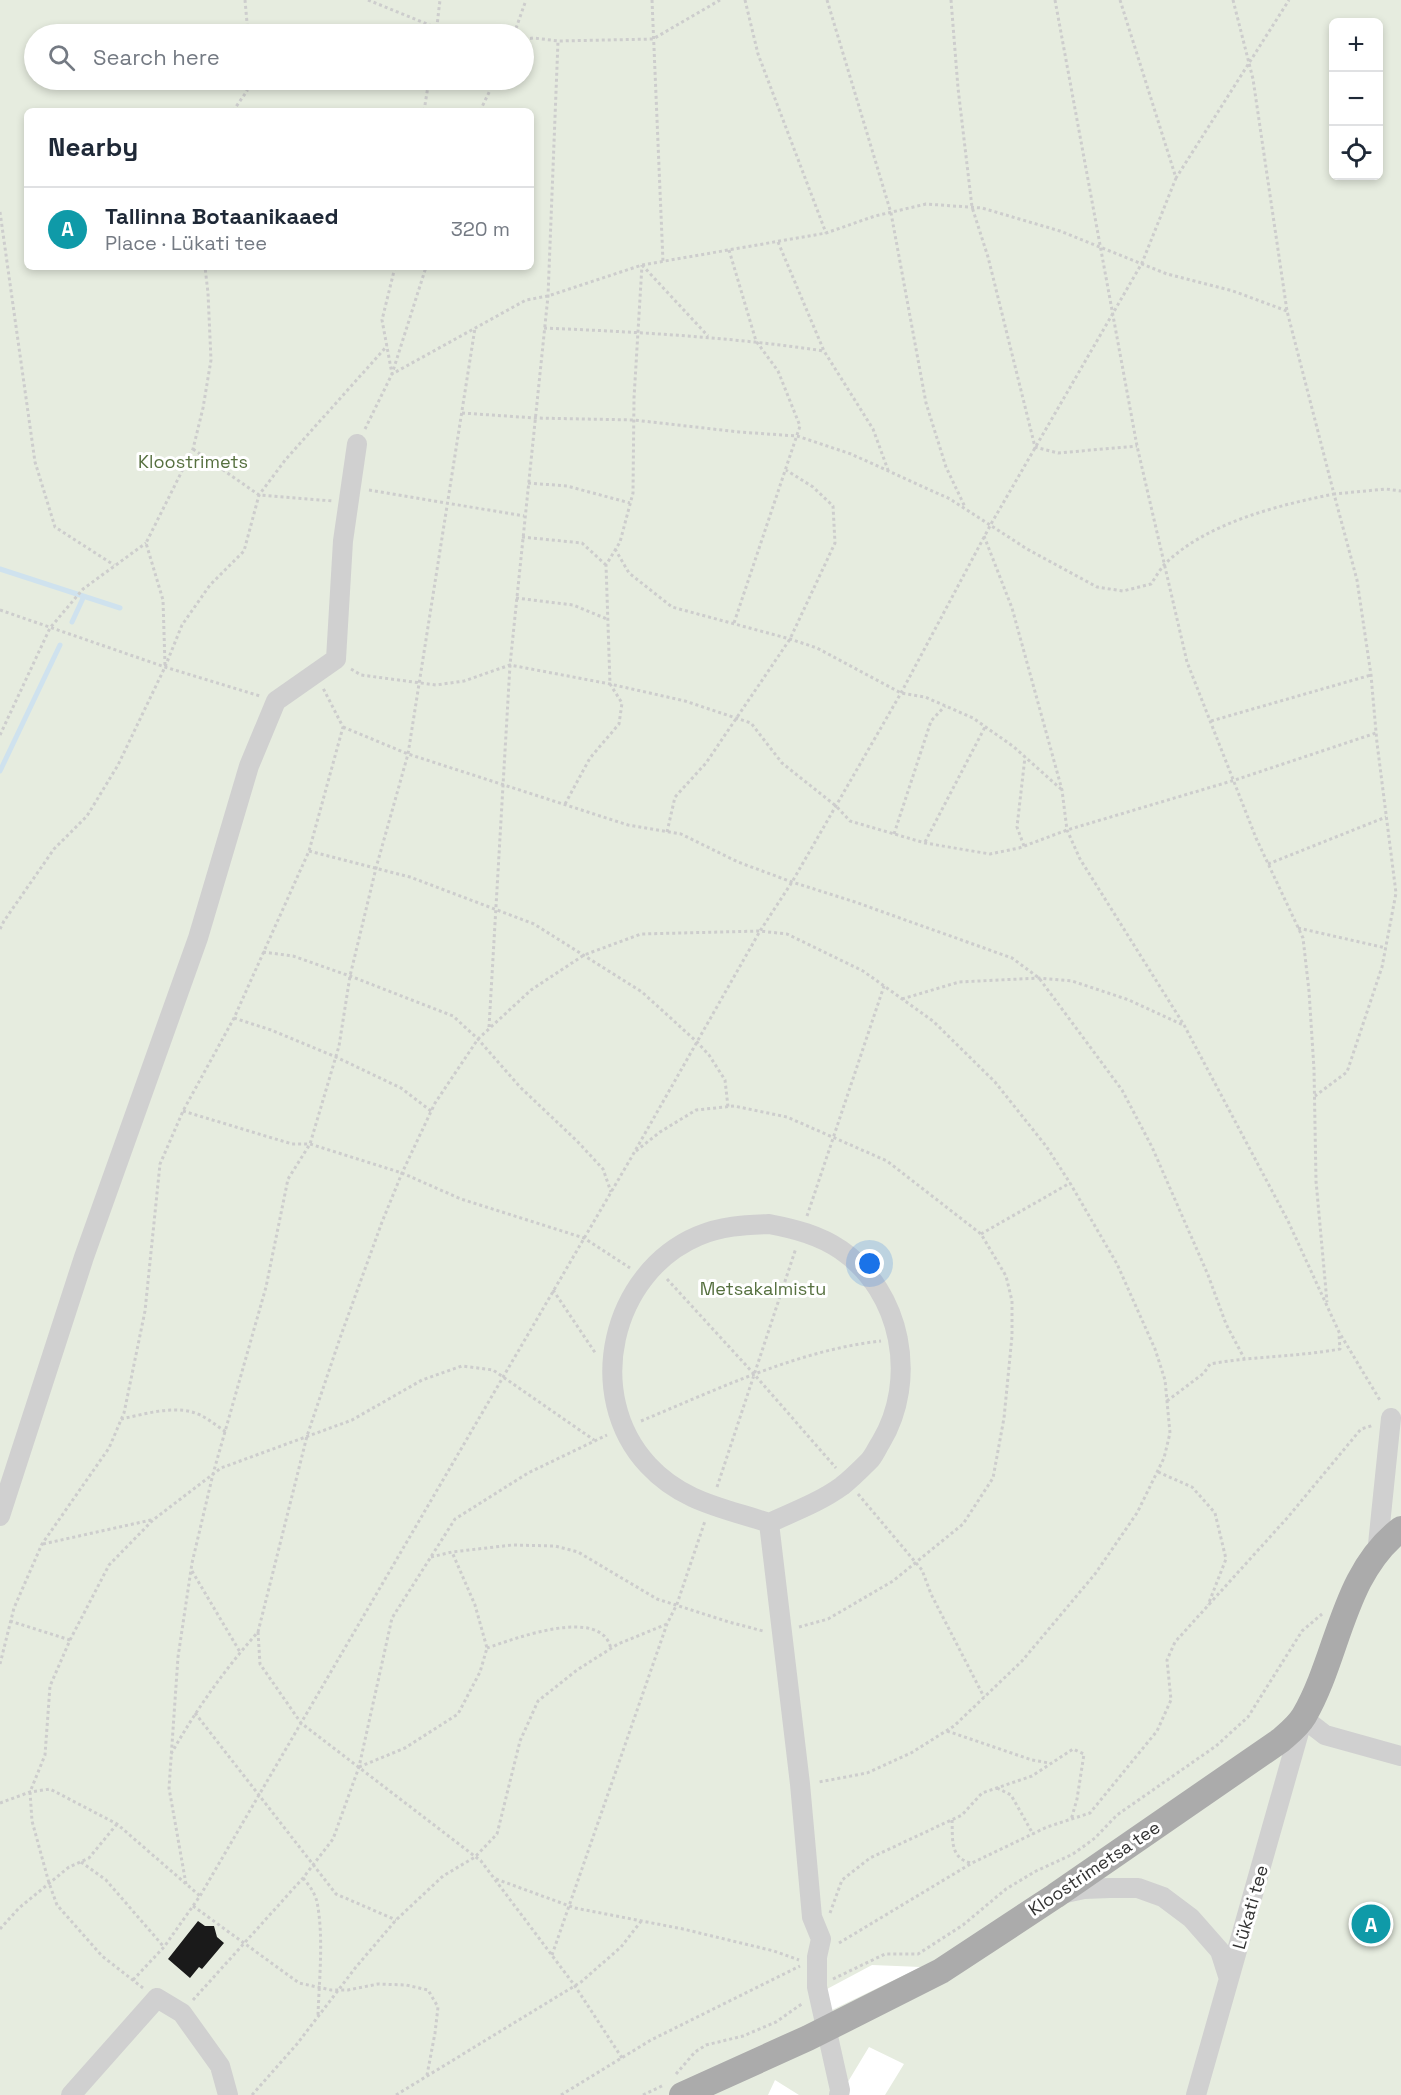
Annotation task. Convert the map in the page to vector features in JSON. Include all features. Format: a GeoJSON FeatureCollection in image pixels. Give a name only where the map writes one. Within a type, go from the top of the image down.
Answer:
{"type":"FeatureCollection","features":[{"type":"Feature","properties":{"kind":"main road","name":"Kloostrimetsa tee"},"geometry":{"type":"LineString","coordinates":[[675,2084],[826,2030],[941,1971],[1266,1751],[1293,1730],[1303,1718],[1361,1578],[1377,1554],[1401,1529]]}},
{"type":"Feature","properties":{"kind":"street"},"geometry":{"type":"LineString","coordinates":[[0,1516],[84,1257],[198,938],[249,766],[276,701],[336,659],[343,541],[357,444]]}},
{"type":"Feature","properties":{"kind":"street"},"geometry":{"type":"LineString","coordinates":[[769,1224],[802,1231],[842,1250],[870,1277],[891,1311],[901,1349],[901,1388],[891,1426],[871,1459],[848,1481],[769,1523],[702,1503],[673,1487],[647,1464],[628,1436],[616,1405],[611,1371],[615,1338],[626,1305],[649,1272],[668,1253],[697,1236],[730,1226],[769,1224]]}},
{"type":"Feature","properties":{"kind":"street"},"geometry":{"type":"LineString","coordinates":[[1377,1554],[1391,1418]]}},
{"type":"Feature","properties":{"kind":"street"},"geometry":{"type":"LineString","coordinates":[[769,1523],[800,1784],[812,1917],[819,1948],[818,1987],[840,2090],[839,2095]]}},
{"type":"Feature","properties":{"kind":"street"},"geometry":{"type":"LineString","coordinates":[[1303,1718],[1325,1735],[1401,1756]]}},
{"type":"Feature","properties":{"kind":"street","name":"Lükati tee"},"geometry":{"type":"LineString","coordinates":[[1196,2095],[1303,1718]]}},
{"type":"Feature","properties":{"kind":"street"},"geometry":{"type":"LineString","coordinates":[[1055,1896],[1084,1889],[1138,1888],[1163,1897],[1191,1918],[1220,1951],[1229,1979]]}},
{"type":"Feature","properties":{"kind":"street"},"geometry":{"type":"LineString","coordinates":[[71,2095],[157,1998],[182,2013],[220,2066],[228,2095]]}},
{"type":"Feature","properties":{"kind":"path"},"geometry":{"type":"LineString","coordinates":[[246,0],[247,24]]}},
{"type":"Feature","properties":{"kind":"path"},"geometry":{"type":"LineString","coordinates":[[368,0],[426,24]]}},
{"type":"Feature","properties":{"kind":"path"},"geometry":{"type":"LineString","coordinates":[[437,24],[440,0]]}},
{"type":"Feature","properties":{"kind":"path"},"geometry":{"type":"LineString","coordinates":[[518,24],[526,0]]}},
{"type":"Feature","properties":{"kind":"path"},"geometry":{"type":"LineString","coordinates":[[652,0],[663,262]]}},
{"type":"Feature","properties":{"kind":"path"},"geometry":{"type":"LineString","coordinates":[[534,38],[558,41],[654,39],[720,0]]}},
{"type":"Feature","properties":{"kind":"path"},"geometry":{"type":"LineString","coordinates":[[745,0],[758,54],[826,233]]}},
{"type":"Feature","properties":{"kind":"path"},"geometry":{"type":"LineString","coordinates":[[827,0],[891,213],[926,403],[946,467],[966,508]]}},
{"type":"Feature","properties":{"kind":"path"},"geometry":{"type":"LineString","coordinates":[[951,0],[958,88],[972,207],[988,257],[1035,447]]}},
{"type":"Feature","properties":{"kind":"path"},"geometry":{"type":"LineString","coordinates":[[1055,0],[1114,310],[1137,446],[1187,662],[1268,864],[1303,938],[1309,991],[1317,1181],[1327,1307]]}},
{"type":"Feature","properties":{"kind":"path"},"geometry":{"type":"LineString","coordinates":[[1120,0],[1176,178]]}},
{"type":"Feature","properties":{"kind":"path"},"geometry":{"type":"LineString","coordinates":[[1233,0],[1249,64],[1287,311],[1357,580],[1371,675],[1396,893],[1382,966],[1347,1072],[1315,1096]]}},
{"type":"Feature","properties":{"kind":"path"},"geometry":{"type":"LineString","coordinates":[[133,1980],[164,1947],[200,1896],[301,1724],[760,931],[792,882],[901,693],[984,536],[1142,263],[1176,178],[1289,0]]}},
{"type":"Feature","properties":{"kind":"path"},"geometry":{"type":"LineString","coordinates":[[488,1029],[510,665],[548,296],[558,41]]}},
{"type":"Feature","properties":{"kind":"path"},"geometry":{"type":"LineString","coordinates":[[235,108],[247,90]]}},
{"type":"Feature","properties":{"kind":"path"},"geometry":{"type":"LineString","coordinates":[[424,108],[427,90]]}},
{"type":"Feature","properties":{"kind":"path"},"geometry":{"type":"LineString","coordinates":[[481,108],[490,90]]}},
{"type":"Feature","properties":{"kind":"path"},"geometry":{"type":"LineString","coordinates":[[392,374],[526,300],[548,296],[642,265],[826,233],[926,204],[982,208],[1060,231],[1167,274],[1233,291],[1287,311]]}},
{"type":"Feature","properties":{"kind":"path"},"geometry":{"type":"LineString","coordinates":[[0,212],[35,462],[55,527],[114,565]]}},
{"type":"Feature","properties":{"kind":"path"},"geometry":{"type":"LineString","coordinates":[[778,242],[824,351],[873,429],[888,470]]}},
{"type":"Feature","properties":{"kind":"path"},"geometry":{"type":"LineString","coordinates":[[729,250],[756,341],[778,371],[800,426],[734,623]]}},
{"type":"Feature","properties":{"kind":"path"},"geometry":{"type":"LineString","coordinates":[[565,804],[590,758],[619,724],[622,703],[610,684],[606,565],[620,542],[633,493],[634,420],[642,265]]}},
{"type":"Feature","properties":{"kind":"path"},"geometry":{"type":"LineString","coordinates":[[642,265],[708,337]]}},
{"type":"Feature","properties":{"kind":"path"},"geometry":{"type":"LineString","coordinates":[[0,735],[50,628],[83,589],[146,543],[193,448],[211,360],[205,270]]}},
{"type":"Feature","properties":{"kind":"path"},"geometry":{"type":"LineString","coordinates":[[392,374],[382,320],[394,270]]}},
{"type":"Feature","properties":{"kind":"path"},"geometry":{"type":"LineString","coordinates":[[357,444],[392,374],[425,270]]}},
{"type":"Feature","properties":{"kind":"path"},"geometry":{"type":"LineString","coordinates":[[186,1884],[170,1788],[178,1657],[191,1570],[213,1474],[266,1287],[288,1179],[310,1144],[336,1057],[350,976],[376,868],[408,754],[475,328]]}},
{"type":"Feature","properties":{"kind":"path"},"geometry":{"type":"LineString","coordinates":[[544,328],[708,337],[824,351]]}},
{"type":"Feature","properties":{"kind":"path"},"geometry":{"type":"LineString","coordinates":[[0,929],[54,849],[87,816],[118,765],[165,667],[182,625],[210,585],[244,551],[259,495],[286,459],[387,346]]}},
{"type":"Feature","properties":{"kind":"path"},"geometry":{"type":"LineString","coordinates":[[462,413],[535,418],[634,420],[797,436],[851,454],[950,499],[1027,549],[1097,587],[1123,591],[1151,584],[1164,565],[1192,543],[1232,522],[1301,500],[1386,489],[1401,491]]}},
{"type":"Feature","properties":{"kind":"path"},"geometry":{"type":"LineString","coordinates":[[1035,447],[1058,453],[1137,446]]}},
{"type":"Feature","properties":{"kind":"path"},"geometry":{"type":"LineString","coordinates":[[193,448],[259,495],[350,494],[447,504],[524,516]]}},
{"type":"Feature","properties":{"kind":"path"},"geometry":{"type":"LineString","coordinates":[[667,832],[675,797],[706,763],[790,639],[835,543],[833,506],[813,488],[786,470]]}},
{"type":"Feature","properties":{"kind":"path"},"geometry":{"type":"LineString","coordinates":[[528,483],[567,486],[630,503]]}},
{"type":"Feature","properties":{"kind":"path"},"geometry":{"type":"LineString","coordinates":[[819,1948],[972,1863],[1033,1834],[1090,1813],[1157,1731],[1171,1700],[1167,1660],[1175,1642],[1288,1517],[1361,1430],[1391,1418],[1339,1332],[1288,1221],[1184,1025],[1080,859],[1067,830],[1062,790],[1011,608],[984,536]]}},
{"type":"Feature","properties":{"kind":"path"},"geometry":{"type":"LineString","coordinates":[[522,537],[582,543],[606,565]]}},
{"type":"Feature","properties":{"kind":"path"},"geometry":{"type":"LineString","coordinates":[[146,543],[163,600],[165,667]]}},
{"type":"Feature","properties":{"kind":"path"},"geometry":{"type":"LineString","coordinates":[[615,549],[629,573],[672,607],[817,648],[901,693],[925,697],[973,718],[1025,756],[1062,790]]}},
{"type":"Feature","properties":{"kind":"path"},"geometry":{"type":"LineString","coordinates":[[516,597],[573,605],[607,619]]}},
{"type":"Feature","properties":{"kind":"path"},"geometry":{"type":"LineString","coordinates":[[0,610],[165,667],[276,701]]}},
{"type":"Feature","properties":{"kind":"path"},"geometry":{"type":"LineString","coordinates":[[336,659],[361,675],[419,684],[436,685],[464,681],[510,665],[685,701],[752,723],[782,763],[836,806],[850,821],[925,843],[990,854],[1024,846],[1067,830],[1235,780],[1376,733]]}},
{"type":"Feature","properties":{"kind":"path"},"geometry":{"type":"LineString","coordinates":[[315,672],[343,727],[408,754],[628,825],[681,834],[738,862],[1011,958],[1039,978],[1122,1090],[1152,1147],[1208,1275],[1226,1324],[1244,1358]]}},
{"type":"Feature","properties":{"kind":"path"},"geometry":{"type":"LineString","coordinates":[[1211,721],[1371,675]]}},
{"type":"Feature","properties":{"kind":"path"},"geometry":{"type":"LineString","coordinates":[[894,834],[931,721],[945,705]]}},
{"type":"Feature","properties":{"kind":"path"},"geometry":{"type":"LineString","coordinates":[[0,1664],[14,1608],[42,1544],[109,1448],[121,1419],[145,1311],[160,1164],[183,1112],[234,1018],[309,851],[343,727]]}},
{"type":"Feature","properties":{"kind":"path"},"geometry":{"type":"LineString","coordinates":[[925,843],[985,727]]}},
{"type":"Feature","properties":{"kind":"path"},"geometry":{"type":"LineString","coordinates":[[1024,846],[1017,827],[1025,756]]}},
{"type":"Feature","properties":{"kind":"path"},"geometry":{"type":"LineString","coordinates":[[1268,864],[1386,817]]}},
{"type":"Feature","properties":{"kind":"path"},"geometry":{"type":"LineString","coordinates":[[309,851],[410,877],[534,924],[642,992],[697,1042],[709,1055],[725,1080],[728,1107]]}},
{"type":"Feature","properties":{"kind":"path"},"geometry":{"type":"LineString","coordinates":[[1298,928],[1386,948]]}},
{"type":"Feature","properties":{"kind":"path"},"geometry":{"type":"LineString","coordinates":[[622,2058],[575,1986],[482,1861],[301,1724],[260,1664],[258,1632],[307,1436],[340,1338],[402,1173],[431,1111],[478,1039],[531,990],[584,955],[641,934],[760,931],[787,934],[863,970],[933,1021],[995,1082],[1046,1146],[1070,1183],[1122,1275],[1155,1349],[1166,1380],[1170,1433],[1164,1458],[1137,1513],[1095,1574],[1022,1661],[954,1726],[911,1753],[867,1773],[833,1781],[800,1784]]}},
{"type":"Feature","properties":{"kind":"path"},"geometry":{"type":"LineString","coordinates":[[263,952],[293,956],[453,1016],[478,1039],[520,1087],[603,1169],[611,1192]]}},
{"type":"Feature","properties":{"kind":"path"},"geometry":{"type":"LineString","coordinates":[[902,999],[959,982],[1039,978],[1072,981],[1129,1000],[1184,1025]]}},
{"type":"Feature","properties":{"kind":"path"},"geometry":{"type":"LineString","coordinates":[[552,1955],[677,1604],[884,986]]}},
{"type":"Feature","properties":{"kind":"path"},"geometry":{"type":"LineString","coordinates":[[234,1018],[271,1030],[336,1057],[401,1088],[431,1111]]}},
{"type":"Feature","properties":{"kind":"path"},"geometry":{"type":"LineString","coordinates":[[183,1112],[292,1144],[310,1144],[402,1173],[461,1199],[584,1238],[649,1272],[668,1279],[848,1481],[922,1570],[931,1594],[984,1697]]}},
{"type":"Feature","properties":{"kind":"path"},"geometry":{"type":"LineString","coordinates":[[981,1234],[1070,1183]]}},
{"type":"Feature","properties":{"kind":"path"},"geometry":{"type":"LineString","coordinates":[[554,1290],[613,1382]]}},
{"type":"Feature","properties":{"kind":"path"},"geometry":{"type":"LineString","coordinates":[[1167,1401],[1204,1373],[1210,1364],[1244,1358],[1313,1354],[1340,1349],[1339,1332]]}},
{"type":"Feature","properties":{"kind":"path"},"geometry":{"type":"LineString","coordinates":[[182,2013],[303,1878],[333,1839],[358,1767],[392,1618],[455,1519],[528,1473],[594,1440],[754,1374],[851,1344],[898,1339]]}},
{"type":"Feature","properties":{"kind":"path"},"geometry":{"type":"LineString","coordinates":[[157,1998],[102,1956],[57,1905],[32,1821],[30,1792],[45,1755],[50,1686],[70,1640],[109,1565],[153,1520],[221,1468],[352,1420],[422,1380],[462,1366],[493,1370],[594,1440]]}},
{"type":"Feature","properties":{"kind":"path"},"geometry":{"type":"LineString","coordinates":[[121,1419],[158,1411],[180,1410],[201,1415],[226,1432]]}},
{"type":"Feature","properties":{"kind":"path"},"geometry":{"type":"LineString","coordinates":[[1158,1472],[1192,1486],[1215,1513],[1226,1559],[1208,1606]]}},
{"type":"Feature","properties":{"kind":"path"},"geometry":{"type":"LineString","coordinates":[[42,1544],[153,1520]]}},
{"type":"Feature","properties":{"kind":"path"},"geometry":{"type":"LineString","coordinates":[[431,1557],[452,1552],[512,1545],[555,1546],[578,1552],[657,1599],[760,1631],[782,1632]]}},
{"type":"Feature","properties":{"kind":"path"},"geometry":{"type":"LineString","coordinates":[[358,1767],[405,1748],[458,1714],[480,1672],[487,1648],[475,1605],[452,1552]]}},
{"type":"Feature","properties":{"kind":"path"},"geometry":{"type":"LineString","coordinates":[[191,1570],[240,1652]]}},
{"type":"Feature","properties":{"kind":"path"},"geometry":{"type":"LineString","coordinates":[[643,2095],[675,2084],[695,2052],[706,2045],[743,2036],[776,2022],[802,2003],[818,1987],[885,1953],[918,1954],[963,1924],[1006,1889],[1036,1871],[1073,1854],[1095,1838],[1118,1815],[1216,1746],[1248,1718],[1302,1631],[1324,1612]]}},
{"type":"Feature","properties":{"kind":"path"},"geometry":{"type":"LineString","coordinates":[[10,1622],[70,1640]]}},
{"type":"Feature","properties":{"kind":"path"},"geometry":{"type":"LineString","coordinates":[[252,2095],[318,2018],[356,1967],[396,1920],[443,1876],[475,1857],[497,1834],[520,1741],[538,1701],[577,1670],[611,1649],[668,1624]]}},
{"type":"Feature","properties":{"kind":"path"},"geometry":{"type":"LineString","coordinates":[[487,1648],[538,1631],[585,1627],[602,1632],[609,1640],[611,1649]]}},
{"type":"Feature","properties":{"kind":"path"},"geometry":{"type":"LineString","coordinates":[[171,1754],[194,1713],[258,1632]]}},
{"type":"Feature","properties":{"kind":"path"},"geometry":{"type":"LineString","coordinates":[[194,1713],[336,1894],[396,1920]]}},
{"type":"Feature","properties":{"kind":"path"},"geometry":{"type":"LineString","coordinates":[[947,1731],[1032,1760],[1051,1764]]}},
{"type":"Feature","properties":{"kind":"path"},"geometry":{"type":"LineString","coordinates":[[819,1948],[842,1880],[870,1858],[962,1815],[982,1793],[1032,1776],[1073,1749],[1084,1754],[1077,1799],[1071,1820]]}},
{"type":"Feature","properties":{"kind":"path"},"geometry":{"type":"LineString","coordinates":[[997,1788],[1011,1795],[1033,1834]]}},
{"type":"Feature","properties":{"kind":"path"},"geometry":{"type":"LineString","coordinates":[[0,1803],[30,1792],[50,1789],[117,1824],[200,1896]]}},
{"type":"Feature","properties":{"kind":"path"},"geometry":{"type":"LineString","coordinates":[[952,1820],[953,1849],[962,1861],[972,1863]]}},
{"type":"Feature","properties":{"kind":"path"},"geometry":{"type":"LineString","coordinates":[[0,1929],[19,1908],[69,1867],[89,1858],[117,1824]]}},
{"type":"Feature","properties":{"kind":"path"},"geometry":{"type":"LineString","coordinates":[[81,1862],[106,1880],[164,1947]]}},
{"type":"Feature","properties":{"kind":"path"},"geometry":{"type":"LineString","coordinates":[[303,1878],[311,1888],[317,1902],[320,1933],[318,2018]]}},
{"type":"Feature","properties":{"kind":"path"},"geometry":{"type":"LineString","coordinates":[[495,1879],[570,1906],[642,1919],[774,1952],[807,1963],[651,2040],[561,2095]]}},
{"type":"Feature","properties":{"kind":"path"},"geometry":{"type":"LineString","coordinates":[[193,1906],[299,1983],[340,1990],[378,1984],[406,1985],[428,1990],[438,2007],[427,2075]]}},
{"type":"Feature","properties":{"kind":"path"},"geometry":{"type":"LineString","coordinates":[[396,2095],[575,1986],[621,1947],[642,1919]]}},
{"type":"Feature","properties":{"kind":"green space","name":"Metsakalmistu"},"geometry":{"type":"Polygon","coordinates":[[[0,0],[1401,0],[1401,2095],[885,2095],[904,2064],[869,2047],[846,2085],[832,2095],[799,2095],[775,2080],[768,2095],[0,2095],[0,0]],[[872,1965],[827,1989],[830,2011],[921,1967],[872,1965]]]}},
{"type":"Feature","properties":{"kind":"building"},"geometry":{"type":"Polygon","coordinates":[[[198,1921],[205,1926],[214,1926],[217,1937],[224,1943],[202,1969],[199,1967],[190,1978],[168,1959],[198,1921]]]}},
{"type":"Feature","properties":{"kind":"waterway"},"geometry":{"type":"LineString","coordinates":[[0,569],[120,608]]}},
{"type":"Feature","properties":{"kind":"waterway"},"geometry":{"type":"LineString","coordinates":[[72,622],[84,596]]}},
{"type":"Feature","properties":{"kind":"waterway"},"geometry":{"type":"LineString","coordinates":[[0,771],[60,645]]}},
{"type":"Feature","properties":{"kind":"place","name":"Tallinna Botaanikaaed"},"geometry":{"type":"Point","coordinates":[1371,1924]}},
{"type":"Feature","properties":{"kind":"park label","name":"Kloostrimets"},"geometry":{"type":"Point","coordinates":[193,461]}}]}
